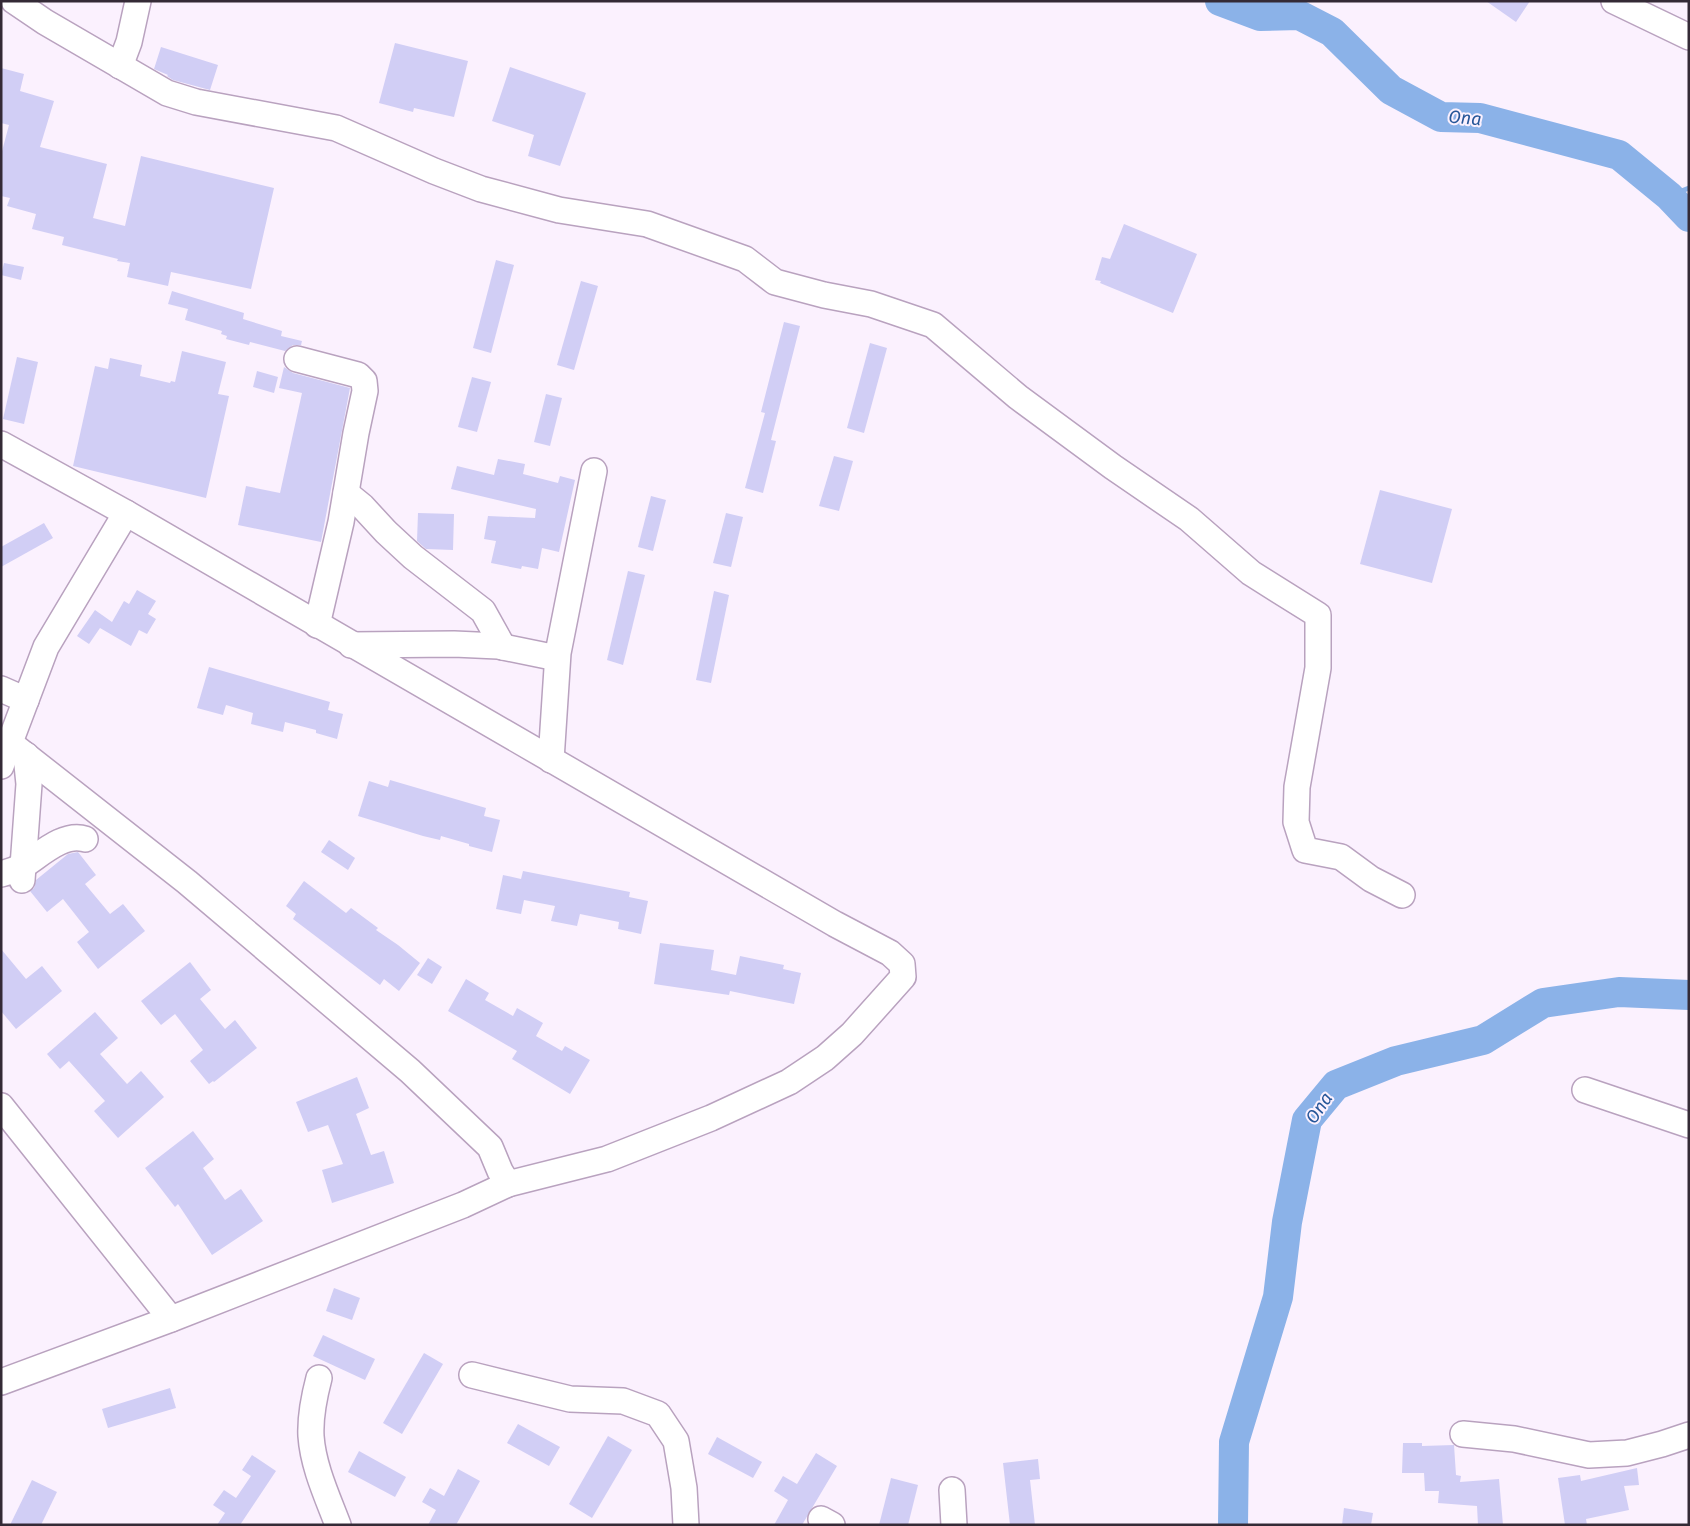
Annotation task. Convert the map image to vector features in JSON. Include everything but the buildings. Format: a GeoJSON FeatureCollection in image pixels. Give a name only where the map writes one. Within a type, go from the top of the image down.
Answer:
{"type":"FeatureCollection","features":[{"type":"Feature","properties":{"kind":"street"},"geometry":{"type":"LineString","coordinates":[[14,1],[45,22],[167,93],[196,102],[336,128],[434,171],[481,189],[559,210],[646,224],[745,259],[775,282],[871,304],[933,325],[1018,397],[1112,467],[1189,519],[1251,573],[1318,615],[1318,668],[1297,787],[1296,822],[1305,850],[1341,857],[1371,880],[1402,894]]}},
{"type":"Feature","properties":{"kind":"street"},"geometry":{"type":"LineString","coordinates":[[120,66],[129,42],[138,1]]}},
{"type":"Feature","properties":{"kind":"street"},"geometry":{"type":"LineString","coordinates":[[1614,1],[1689,37]]}},
{"type":"Feature","properties":{"kind":"street"},"geometry":{"type":"LineString","coordinates":[[297,359],[358,375],[364,381],[365,391],[341,522],[317,625]]}},
{"type":"Feature","properties":{"kind":"street"},"geometry":{"type":"LineString","coordinates":[[1,444],[126,513],[826,919],[890,953],[902,964],[902,977],[852,1034],[825,1058],[789,1082],[711,1118],[607,1159],[508,1184],[463,1205],[171,1319],[1,1382]]}},
{"type":"Feature","properties":{"kind":"street"},"geometry":{"type":"LineString","coordinates":[[551,760],[557,658],[594,471]]}},
{"type":"Feature","properties":{"kind":"street"},"geometry":{"type":"LineString","coordinates":[[346,493],[362,506],[413,557],[484,611],[503,647]]}},
{"type":"Feature","properties":{"kind":"street"},"geometry":{"type":"LineString","coordinates":[[16,873],[29,784],[18,749],[26,700],[46,648],[126,513]]}},
{"type":"Feature","properties":{"kind":"street"},"geometry":{"type":"LineString","coordinates":[[351,645],[454,644],[503,647],[557,658]]}},
{"type":"Feature","properties":{"kind":"street"},"geometry":{"type":"LineString","coordinates":[[1,689],[26,700]]}},
{"type":"Feature","properties":{"kind":"street"},"geometry":{"type":"LineString","coordinates":[[1,766],[18,749]]}},
{"type":"Feature","properties":{"kind":"street"},"geometry":{"type":"LineString","coordinates":[[18,749],[187,882],[410,1071],[490,1147],[500,1171],[508,1184]]}},
{"type":"Feature","properties":{"kind":"street"},"geometry":{"type":"LineString","coordinates":[[16,873],[40,853],[59,842],[79,837],[85,840]]}},
{"type":"Feature","properties":{"kind":"street"},"geometry":{"type":"LineString","coordinates":[[1585,1090],[1689,1125]]}},
{"type":"Feature","properties":{"kind":"street"},"geometry":{"type":"LineString","coordinates":[[1,1106],[171,1319]]}},
{"type":"Feature","properties":{"kind":"street"},"geometry":{"type":"LineString","coordinates":[[472,1375],[570,1399],[623,1401],[658,1414],[676,1441],[684,1488],[686,1525]]}},
{"type":"Feature","properties":{"kind":"street"},"geometry":{"type":"LineString","coordinates":[[319,1378],[313,1401],[311,1436],[319,1475],[338,1525]]}},
{"type":"Feature","properties":{"kind":"street"},"geometry":{"type":"LineString","coordinates":[[1463,1434],[1514,1439],[1589,1454],[1627,1453],[1689,1435]]}},
{"type":"Feature","properties":{"kind":"street"},"geometry":{"type":"LineString","coordinates":[[952,1490],[954,1525]]}},
{"type":"Feature","properties":{"kind":"waterway","name":"Ona"},"geometry":{"type":"LineString","coordinates":[[1220,1],[1260,16],[1299,15],[1332,32],[1391,90],[1441,117],[1480,118],[1619,155],[1669,196],[1689,217]]}},
{"type":"Feature","properties":{"kind":"waterway"},"geometry":{"type":"LineString","coordinates":[[1669,196],[1689,188]]}},
{"type":"Feature","properties":{"kind":"waterway","name":"Ona"},"geometry":{"type":"LineString","coordinates":[[1233,1525],[1234,1442],[1278,1297],[1287,1222],[1307,1120],[1336,1085],[1396,1061],[1483,1040],[1543,1003],[1619,992],[1689,995]]}}]}
